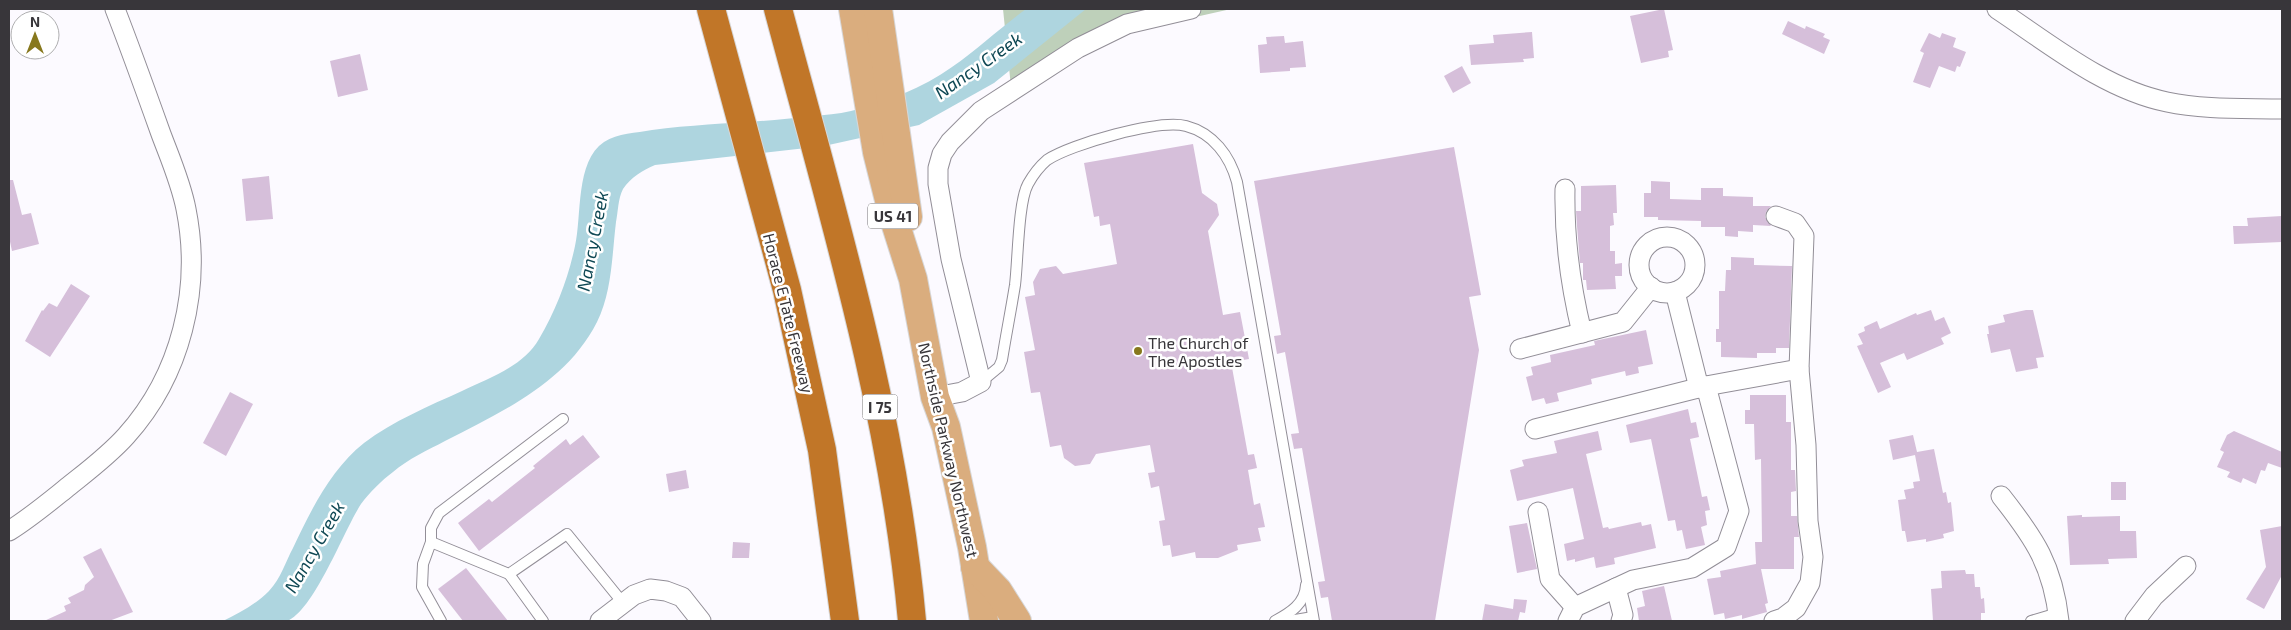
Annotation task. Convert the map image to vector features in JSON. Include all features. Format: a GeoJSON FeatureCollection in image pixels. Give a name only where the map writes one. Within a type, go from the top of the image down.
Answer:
{"type":"FeatureCollection","features":[{"type":"Feature","properties":{"kind":"highway","name":"Horace E Tate Freeway"},"geometry":{"type":"LineString","coordinates":[[713,16],[787,290],[822,450],[842,614]]}},
{"type":"Feature","properties":{"kind":"highway","name":"I 75"},"geometry":{"type":"LineString","coordinates":[[781,19],[863,329],[897,498],[912,621]]}},
{"type":"Feature","properties":{"kind":"main road","name":"Northside Parkway Northwest"},"geometry":{"type":"LineString","coordinates":[[852,9],[876,81],[888,150],[908,213],[913,279],[935,397],[946,427],[975,567],[984,621]]}},
{"type":"Feature","properties":{"kind":"main road","name":"Northside Parkway Northwest"},"geometry":{"type":"LineString","coordinates":[[876,81],[878,9]]}},
{"type":"Feature","properties":{"kind":"main road"},"geometry":{"type":"LineString","coordinates":[[975,567],[998,591],[1017,621]]}},
{"type":"Feature","properties":{"kind":"street"},"geometry":{"type":"LineString","coordinates":[[9,531],[24,522],[104,458],[126,436],[158,392],[170,368],[183,329],[191,273],[191,249],[186,209],[177,178],[115,9]]}},
{"type":"Feature","properties":{"kind":"street"},"geometry":{"type":"LineString","coordinates":[[935,397],[962,392],[981,382],[951,259],[938,184],[938,168],[942,154],[950,142],[981,111],[1078,48],[1128,24],[1191,9]]}},
{"type":"Feature","properties":{"kind":"street"},"geometry":{"type":"LineString","coordinates":[[1997,9],[2100,77],[2134,93],[2167,102],[2198,106],[2282,109]]}},
{"type":"Feature","properties":{"kind":"street"},"geometry":{"type":"LineString","coordinates":[[1565,189],[1564,226],[1571,286],[1582,333]]}},
{"type":"Feature","properties":{"kind":"street"},"geometry":{"type":"LineString","coordinates":[[1774,621],[1783,618],[1796,608],[1810,583],[1813,558],[1808,521],[1806,445],[1800,369],[1804,236],[1795,223],[1776,216]]}},
{"type":"Feature","properties":{"kind":"street"},"geometry":{"type":"LineString","coordinates":[[1673,237],[1680,240],[1691,250],[1695,264],[1694,271],[1688,284],[1675,292],[1661,292],[1651,288],[1643,280],[1640,273],[1639,259],[1642,252],[1652,241],[1673,237]]}},
{"type":"Feature","properties":{"kind":"street"},"geometry":{"type":"LineString","coordinates":[[1520,349],[1623,322],[1651,288]]}},
{"type":"Feature","properties":{"kind":"street"},"geometry":{"type":"LineString","coordinates":[[1538,512],[1550,579],[1571,614],[1633,580],[1692,568],[1726,547],[1739,511],[1675,292]]}},
{"type":"Feature","properties":{"kind":"street"},"geometry":{"type":"LineString","coordinates":[[1535,429],[1703,387],[1800,369]]}},
{"type":"Feature","properties":{"kind":"street"},"geometry":{"type":"LineString","coordinates":[[2001,496],[2025,527],[2045,559],[2056,595],[2059,617]]}},
{"type":"Feature","properties":{"kind":"street"},"geometry":{"type":"LineString","coordinates":[[2135,621],[2154,596],[2186,566]]}},
{"type":"Feature","properties":{"kind":"street"},"geometry":{"type":"LineString","coordinates":[[1616,588],[1623,615],[1622,621]]}},
{"type":"Feature","properties":{"kind":"street"},"geometry":{"type":"LineString","coordinates":[[600,621],[634,595],[650,590],[666,591],[682,597],[701,621]]}},
{"type":"Feature","properties":{"kind":"lane"},"geometry":{"type":"LineString","coordinates":[[981,382],[999,367],[1002,360],[1015,285],[1024,195],[1028,185],[1046,162],[1055,155],[1115,134],[1176,125],[1196,130],[1214,140],[1228,159],[1237,182],[1313,619],[1288,621]]}},
{"type":"Feature","properties":{"kind":"lane"},"geometry":{"type":"LineString","coordinates":[[441,621],[422,587],[423,564],[431,542],[431,528],[439,513],[563,419]]}},
{"type":"Feature","properties":{"kind":"lane"},"geometry":{"type":"LineString","coordinates":[[509,574],[567,534],[623,604]]}},
{"type":"Feature","properties":{"kind":"lane"},"geometry":{"type":"LineString","coordinates":[[431,542],[509,574],[543,621]]}},
{"type":"Feature","properties":{"kind":"lane"},"geometry":{"type":"LineString","coordinates":[[1275,621],[1300,604],[1306,589],[1306,577]]}},
{"type":"Feature","properties":{"kind":"lane"},"geometry":{"type":"LineString","coordinates":[[2030,621],[2059,617]]}},
{"type":"Feature","properties":{"kind":"green space"},"geometry":{"type":"Polygon","coordinates":[[[1003,9],[1231,9],[1093,40],[1011,87],[1003,9]]]}},
{"type":"Feature","properties":{"kind":"water","name":"Nancy Creek"},"geometry":{"type":"Polygon","coordinates":[[[1026,9],[1086,9],[994,83],[919,125],[824,146],[655,165],[638,174],[626,185],[620,197],[609,286],[602,310],[584,343],[568,362],[551,379],[531,393],[489,418],[425,451],[399,467],[380,483],[361,504],[328,569],[308,602],[297,614],[282,622],[223,621],[253,605],[273,586],[280,576],[307,519],[323,491],[352,453],[375,435],[412,414],[505,370],[524,357],[532,348],[551,317],[561,294],[575,246],[584,176],[588,162],[604,142],[621,135],[652,130],[831,114],[851,111],[877,103],[904,94],[941,75],[1026,9]]]}},
{"type":"Feature","properties":{"kind":"building"},"geometry":{"type":"Polygon","coordinates":[[[1664,9],[1673,50],[1668,51],[1669,57],[1641,63],[1630,16],[1664,9]]]}},
{"type":"Feature","properties":{"kind":"building"},"geometry":{"type":"Polygon","coordinates":[[[1788,21],[1805,29],[1806,26],[1825,34],[1823,37],[1830,40],[1824,54],[1782,34],[1788,21]]]}},
{"type":"Feature","properties":{"kind":"building"},"geometry":{"type":"Polygon","coordinates":[[[1532,32],[1534,58],[1523,59],[1524,62],[1471,65],[1469,45],[1494,43],[1493,35],[1532,32]]]}},
{"type":"Feature","properties":{"kind":"building"},"geometry":{"type":"Polygon","coordinates":[[[1929,33],[1940,38],[1942,33],[1956,38],[1953,47],[1966,52],[1960,67],[1957,66],[1955,72],[1939,66],[1930,88],[1913,82],[1924,53],[1920,51],[1929,33]]]}},
{"type":"Feature","properties":{"kind":"building"},"geometry":{"type":"Polygon","coordinates":[[[1284,36],[1285,43],[1303,41],[1306,67],[1290,68],[1290,71],[1260,73],[1258,45],[1267,44],[1266,37],[1284,36]]]}},
{"type":"Feature","properties":{"kind":"building"},"geometry":{"type":"Polygon","coordinates":[[[360,54],[368,90],[338,97],[330,61],[360,54]]]}},
{"type":"Feature","properties":{"kind":"building"},"geometry":{"type":"Polygon","coordinates":[[[1462,66],[1471,83],[1453,93],[1444,76],[1462,66]]]}},
{"type":"Feature","properties":{"kind":"building","name":"The Church of The Apostles"},"geometry":{"type":"Polygon","coordinates":[[[1193,144],[1202,193],[1217,204],[1219,215],[1208,231],[1223,315],[1240,312],[1249,359],[1231,362],[1248,455],[1254,454],[1257,468],[1248,470],[1254,505],[1260,503],[1265,527],[1258,528],[1261,541],[1237,545],[1238,550],[1218,558],[1196,558],[1195,552],[1172,557],[1170,545],[1163,546],[1159,521],[1165,520],[1159,486],[1151,488],[1148,473],[1155,472],[1150,445],[1096,454],[1090,464],[1075,466],[1064,458],[1061,445],[1050,447],[1040,392],[1031,393],[1024,352],[1035,350],[1025,297],[1035,295],[1033,282],[1040,269],[1056,266],[1063,274],[1117,264],[1110,224],[1100,226],[1099,216],[1094,217],[1084,163],[1193,144]]]}},
{"type":"Feature","properties":{"kind":"building"},"geometry":{"type":"Polygon","coordinates":[[[1454,147],[1481,295],[1469,297],[1479,350],[1435,621],[1332,621],[1328,597],[1321,598],[1318,582],[1325,581],[1302,448],[1294,449],[1291,434],[1299,433],[1285,352],[1277,354],[1274,336],[1281,335],[1254,181],[1454,147]]]}},
{"type":"Feature","properties":{"kind":"building"},"geometry":{"type":"Polygon","coordinates":[[[269,176],[273,219],[246,221],[242,179],[269,176]]]}},
{"type":"Feature","properties":{"kind":"building"},"geometry":{"type":"Polygon","coordinates":[[[9,180],[13,180],[22,215],[31,213],[39,244],[12,251],[9,237],[9,180]]]}},
{"type":"Feature","properties":{"kind":"building"},"geometry":{"type":"Polygon","coordinates":[[[1651,181],[1670,182],[1670,199],[1701,200],[1701,188],[1723,188],[1723,196],[1753,197],[1753,206],[1771,206],[1766,212],[1765,217],[1771,226],[1753,225],[1753,232],[1738,231],[1738,237],[1725,236],[1725,227],[1701,227],[1701,221],[1658,220],[1658,217],[1644,217],[1644,193],[1651,193],[1651,181]]]}},
{"type":"Feature","properties":{"kind":"building"},"geometry":{"type":"Polygon","coordinates":[[[1616,185],[1617,213],[1613,213],[1614,225],[1610,226],[1610,251],[1615,251],[1615,264],[1622,263],[1622,276],[1615,276],[1616,289],[1587,290],[1586,280],[1583,280],[1583,263],[1580,263],[1576,211],[1581,211],[1581,186],[1616,185]]]}},
{"type":"Feature","properties":{"kind":"building"},"geometry":{"type":"Polygon","coordinates":[[[2282,216],[2282,242],[2234,244],[2233,226],[2248,226],[2247,218],[2282,216]]]}},
{"type":"Feature","properties":{"kind":"building"},"geometry":{"type":"Polygon","coordinates":[[[1731,257],[1754,258],[1754,265],[1792,266],[1789,348],[1776,348],[1776,353],[1757,353],[1757,358],[1721,357],[1721,342],[1716,342],[1716,329],[1719,329],[1719,291],[1725,291],[1726,270],[1731,270],[1731,257]]]}},
{"type":"Feature","properties":{"kind":"building"},"geometry":{"type":"Polygon","coordinates":[[[71,284],[90,296],[50,357],[25,341],[42,310],[49,303],[57,307],[71,284]]]}},
{"type":"Feature","properties":{"kind":"building"},"geometry":{"type":"Polygon","coordinates":[[[1931,310],[1935,321],[1944,317],[1951,333],[1941,338],[1944,344],[1907,360],[1904,353],[1880,363],[1891,387],[1878,393],[1857,346],[1863,344],[1858,334],[1865,331],[1864,327],[1877,321],[1880,329],[1916,313],[1917,315],[1931,310]]]}},
{"type":"Feature","properties":{"kind":"building"},"geometry":{"type":"Polygon","coordinates":[[[2033,310],[2044,357],[2036,358],[2038,368],[2016,372],[2010,349],[1991,353],[1987,334],[1989,334],[1988,326],[2005,322],[2003,315],[2033,310]]]}},
{"type":"Feature","properties":{"kind":"building"},"geometry":{"type":"Polygon","coordinates":[[[1646,330],[1653,364],[1638,367],[1639,373],[1626,376],[1625,371],[1591,379],[1592,384],[1557,393],[1559,401],[1546,404],[1544,398],[1532,401],[1526,377],[1533,375],[1531,367],[1551,362],[1550,355],[1595,345],[1594,341],[1646,330]]]}},
{"type":"Feature","properties":{"kind":"building"},"geometry":{"type":"Polygon","coordinates":[[[230,392],[253,404],[226,456],[203,443],[230,392]]]}},
{"type":"Feature","properties":{"kind":"building"},"geometry":{"type":"Polygon","coordinates":[[[1750,395],[1786,395],[1786,422],[1791,422],[1791,470],[1795,470],[1796,491],[1791,492],[1791,516],[1797,516],[1799,537],[1794,537],[1794,569],[1761,569],[1768,603],[1765,604],[1767,612],[1742,619],[1742,615],[1725,619],[1724,613],[1714,615],[1707,579],[1721,577],[1720,571],[1756,564],[1755,542],[1762,542],[1761,459],[1755,460],[1754,424],[1745,424],[1745,410],[1750,410],[1750,395]]]}},
{"type":"Feature","properties":{"kind":"building"},"geometry":{"type":"Polygon","coordinates":[[[1688,409],[1691,423],[1696,422],[1699,437],[1690,439],[1702,497],[1707,496],[1710,510],[1705,511],[1707,525],[1701,527],[1705,545],[1686,549],[1682,530],[1677,531],[1675,520],[1668,521],[1651,439],[1630,443],[1626,425],[1688,409]]]}},
{"type":"Feature","properties":{"kind":"building"},"geometry":{"type":"Polygon","coordinates":[[[1598,431],[1602,450],[1586,454],[1603,528],[1608,527],[1609,529],[1641,522],[1642,526],[1651,524],[1656,548],[1614,558],[1615,564],[1596,568],[1594,557],[1575,562],[1575,559],[1567,561],[1564,544],[1584,539],[1573,488],[1517,501],[1510,470],[1524,466],[1522,460],[1557,453],[1554,441],[1598,431]]]}},
{"type":"Feature","properties":{"kind":"building"},"geometry":{"type":"Polygon","coordinates":[[[2234,431],[2282,452],[2282,468],[2268,463],[2265,471],[2261,470],[2256,484],[2243,478],[2241,483],[2227,477],[2230,472],[2217,467],[2224,452],[2220,450],[2227,435],[2234,431]]]}},
{"type":"Feature","properties":{"kind":"building"},"geometry":{"type":"Polygon","coordinates":[[[583,435],[600,457],[479,551],[458,523],[489,499],[492,502],[535,468],[533,466],[566,439],[570,445],[583,435]]]}},
{"type":"Feature","properties":{"kind":"building"},"geometry":{"type":"Polygon","coordinates":[[[1913,435],[1917,452],[1934,449],[1943,493],[1946,492],[1948,503],[1951,502],[1954,531],[1943,534],[1944,538],[1926,542],[1926,539],[1907,542],[1905,531],[1902,531],[1898,500],[1906,499],[1904,490],[1914,488],[1913,482],[1920,481],[1915,455],[1893,460],[1889,440],[1913,435]]]}},
{"type":"Feature","properties":{"kind":"building"},"geometry":{"type":"Polygon","coordinates":[[[686,470],[689,488],[669,492],[666,474],[686,470]]]}},
{"type":"Feature","properties":{"kind":"building"},"geometry":{"type":"Polygon","coordinates":[[[2111,482],[2126,482],[2126,500],[2111,500],[2111,482]]]}},
{"type":"Feature","properties":{"kind":"building"},"geometry":{"type":"Polygon","coordinates":[[[2082,515],[2082,517],[2120,516],[2120,531],[2136,531],[2137,558],[2108,559],[2109,564],[2070,565],[2067,516],[2082,515]]]}},
{"type":"Feature","properties":{"kind":"building"},"geometry":{"type":"Polygon","coordinates":[[[1527,523],[1537,569],[1517,573],[1509,526],[1527,523]]]}},
{"type":"Feature","properties":{"kind":"building"},"geometry":{"type":"Polygon","coordinates":[[[2282,526],[2282,575],[2264,609],[2246,599],[2266,567],[2260,530],[2282,526]]]}},
{"type":"Feature","properties":{"kind":"building"},"geometry":{"type":"Polygon","coordinates":[[[733,542],[750,543],[749,558],[732,558],[733,542]]]}},
{"type":"Feature","properties":{"kind":"building"},"geometry":{"type":"Polygon","coordinates":[[[101,548],[133,612],[109,621],[44,621],[66,611],[64,606],[71,603],[68,598],[84,590],[85,585],[94,577],[83,557],[101,548]]]}},
{"type":"Feature","properties":{"kind":"building"},"geometry":{"type":"Polygon","coordinates":[[[466,568],[508,621],[463,621],[438,589],[466,568]]]}},
{"type":"Feature","properties":{"kind":"building"},"geometry":{"type":"Polygon","coordinates":[[[1965,570],[1966,574],[1974,574],[1975,587],[1980,587],[1981,599],[1984,598],[1985,613],[1981,613],[1981,621],[1933,621],[1931,589],[1942,588],[1941,571],[1965,570]]]}},
{"type":"Feature","properties":{"kind":"building"},"geometry":{"type":"Polygon","coordinates":[[[1664,586],[1672,621],[1639,621],[1637,608],[1645,606],[1642,591],[1664,586]]]}},
{"type":"Feature","properties":{"kind":"building"},"geometry":{"type":"Polygon","coordinates":[[[1514,599],[1527,600],[1525,613],[1520,612],[1518,621],[1482,621],[1485,604],[1513,609],[1514,599]]]}},
{"type":"Feature","properties":{"kind":"place","name":"The Church of The Apostles"},"geometry":{"type":"Point","coordinates":[1138,351]}}]}
